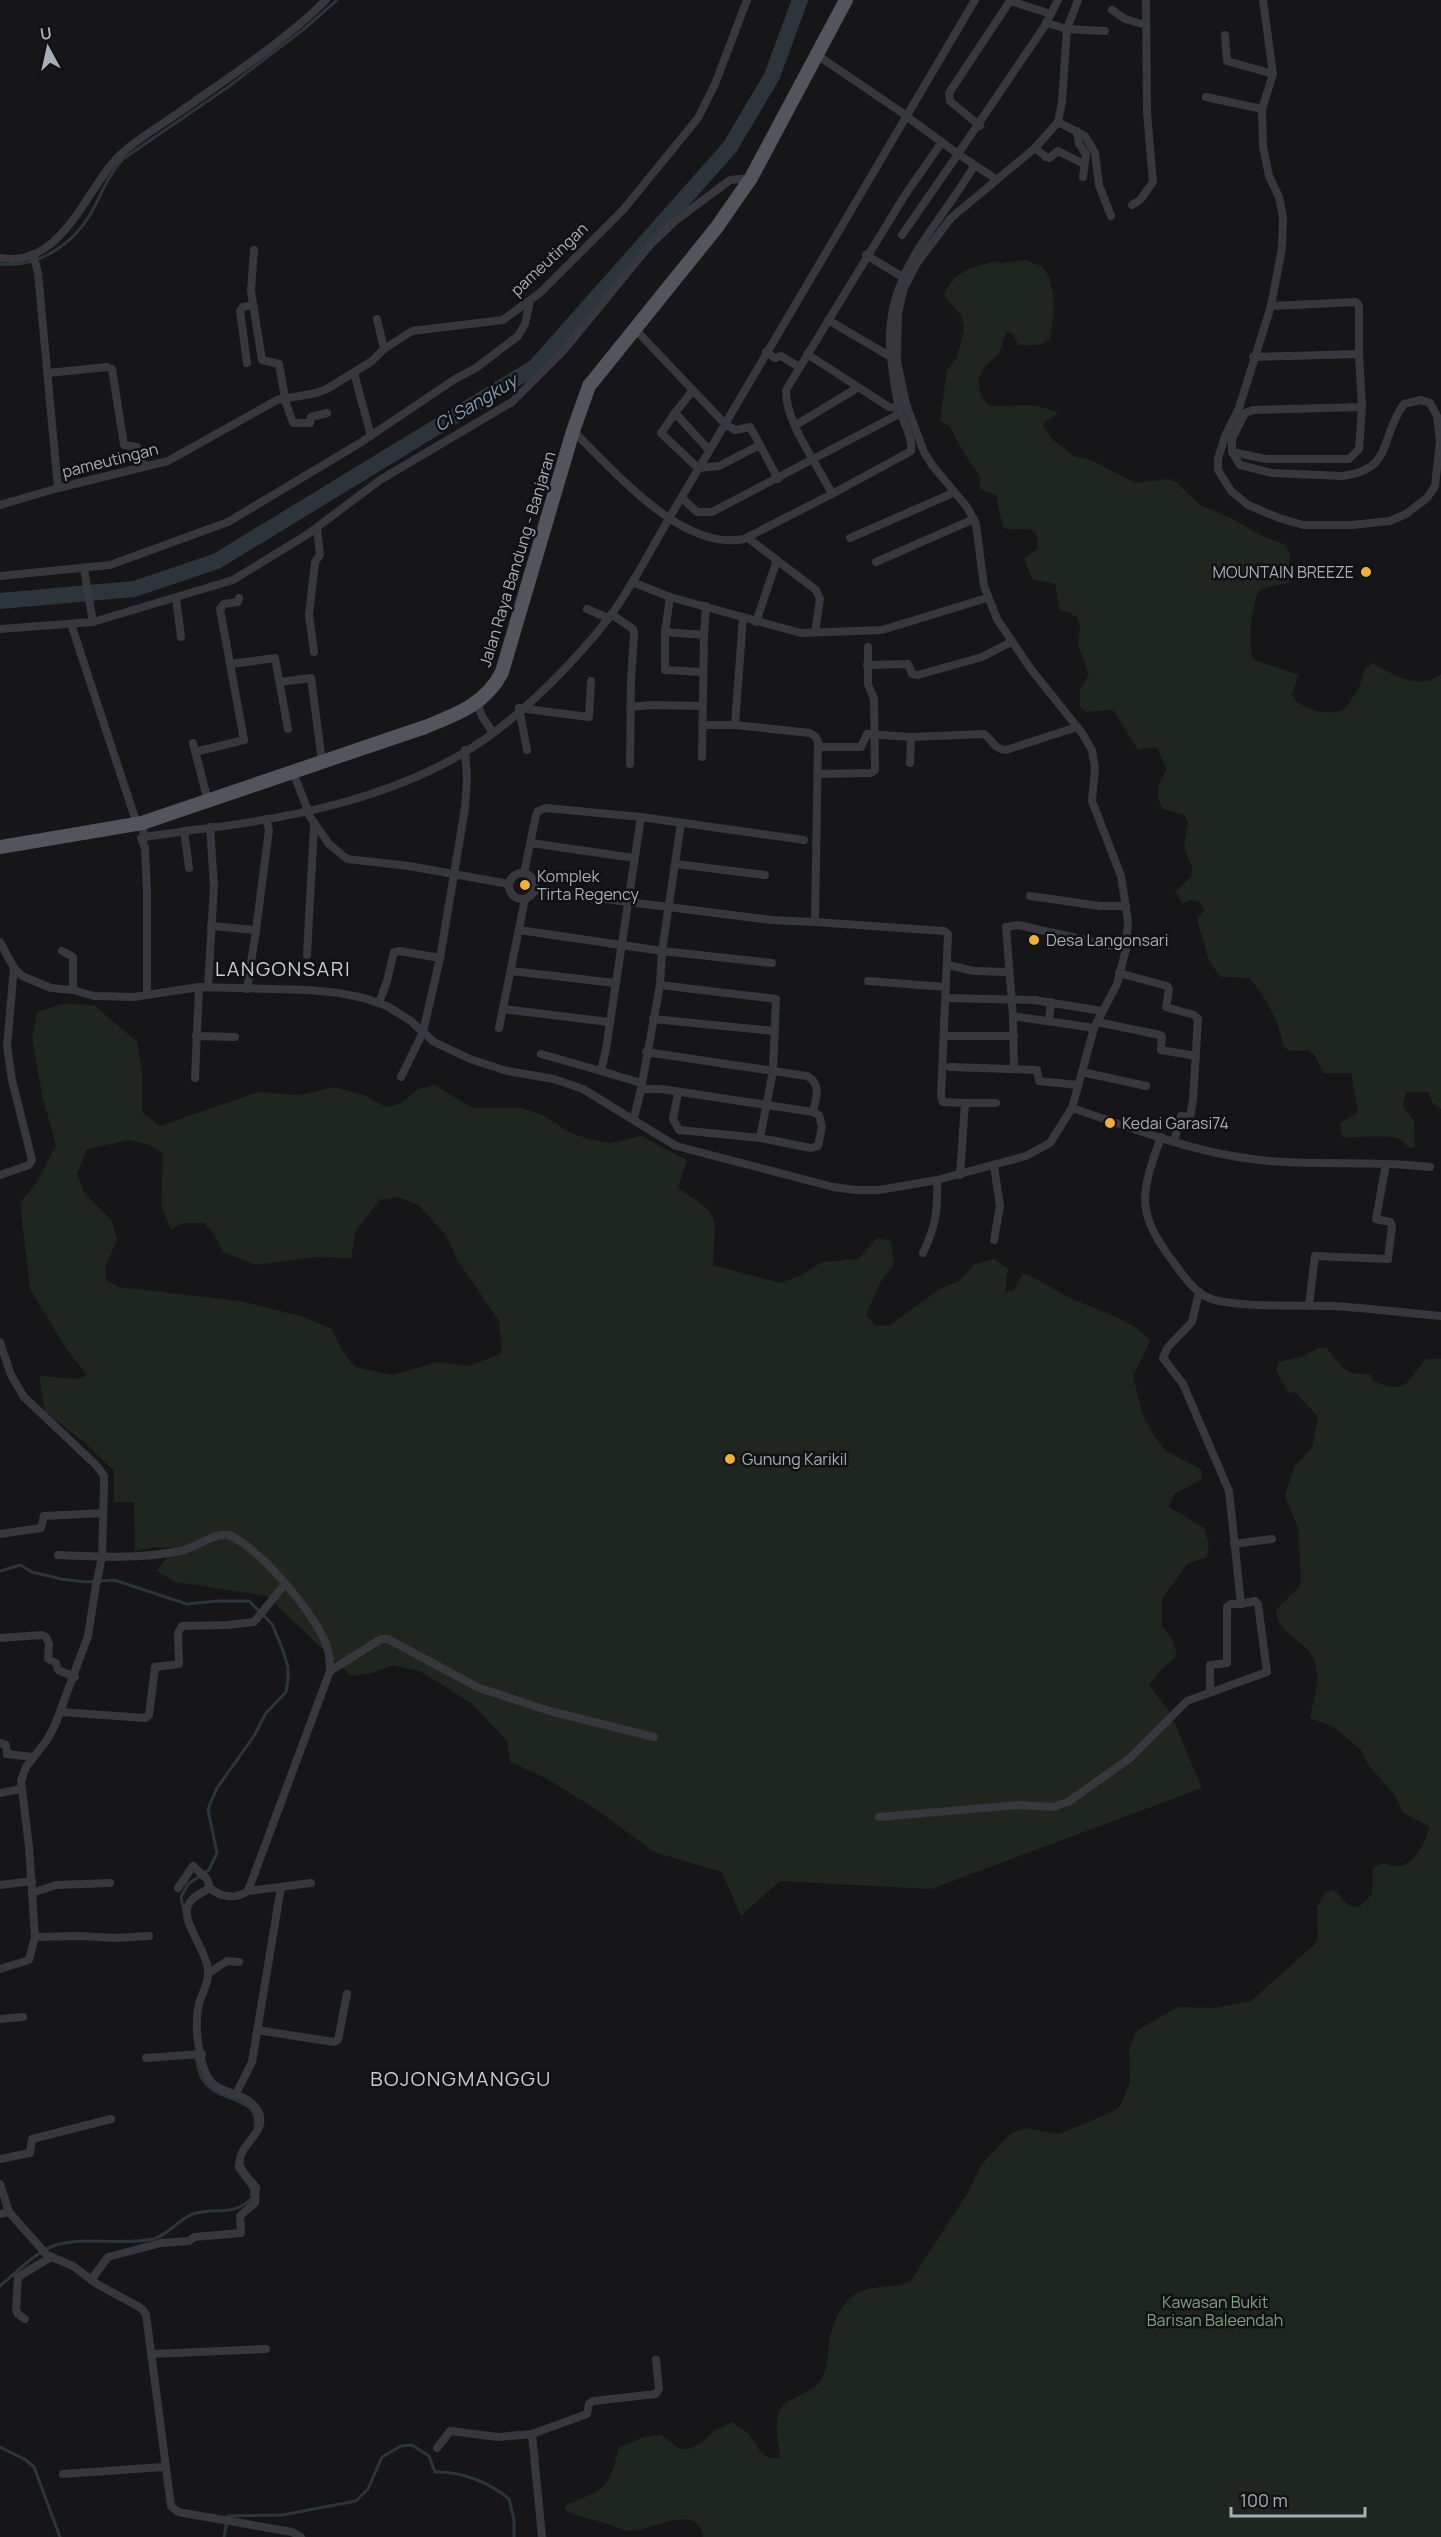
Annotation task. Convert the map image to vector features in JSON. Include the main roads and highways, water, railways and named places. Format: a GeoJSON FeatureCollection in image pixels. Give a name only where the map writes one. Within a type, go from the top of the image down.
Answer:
{"type":"FeatureCollection","features":[{"type":"Feature","properties":{"kind":"main road","name":"Jalan Raya Bandung - Banjaran"},"geometry":{"type":"LineString","coordinates":[[0,847],[140,823],[425,727],[462,712],[477,703],[492,688],[502,672],[573,431],[589,386],[717,226],[751,177],[846,0]]}},
{"type":"Feature","properties":{"kind":"waterway"},"geometry":{"type":"LineString","coordinates":[[0,264],[27,262],[52,253],[63,245],[90,215],[108,179],[123,159],[228,87],[304,29],[337,0]]}},
{"type":"Feature","properties":{"kind":"waterway","name":"Ci Sangkuy"},"geometry":{"type":"LineString","coordinates":[[0,601],[134,589],[217,561],[535,367],[730,147],[772,76],[800,0]]}},
{"type":"Feature","properties":{"kind":"waterway"},"geometry":{"type":"LineString","coordinates":[[0,1571],[20,1565],[32,1572],[61,1579],[86,1582],[114,1580],[187,1604],[249,1601],[272,1624],[288,1667],[286,1692],[266,1713],[254,1736],[217,1788],[208,1810],[217,1853],[209,1870],[188,1884],[181,1897],[184,1912]]}},
{"type":"Feature","properties":{"kind":"waterway"},"geometry":{"type":"LineString","coordinates":[[196,2057],[199,2071],[206,2083],[213,2090],[248,2107],[253,2112],[255,2127]]}},
{"type":"Feature","properties":{"kind":"waterway"},"geometry":{"type":"LineString","coordinates":[[0,2286],[34,2257],[56,2245],[79,2241],[129,2242],[153,2239],[190,2215],[204,2211],[238,2208],[252,2198],[251,2188],[236,2168],[238,2156]]}},
{"type":"Feature","properties":{"kind":"waterway"},"geometry":{"type":"LineString","coordinates":[[224,2537],[228,2516],[282,2515],[356,2501],[368,2489],[382,2457],[401,2446],[412,2445],[429,2456],[435,2472],[455,2473],[474,2479],[493,2487],[509,2499],[514,2520],[514,2537]]}},
{"type":"Feature","properties":{"kind":"waterway"},"geometry":{"type":"LineString","coordinates":[[0,2447],[26,2460],[34,2467],[60,2537]]}},
{"type":"Feature","properties":{"kind":"place","name":"MOUNTAIN BREEZE"},"geometry":{"type":"Point","coordinates":[1366,572]}},
{"type":"Feature","properties":{"kind":"place","name":"Komplek Tirta Regency"},"geometry":{"type":"Point","coordinates":[525,885]}},
{"type":"Feature","properties":{"kind":"place","name":"Desa Langonsari"},"geometry":{"type":"Point","coordinates":[1034,940]}},
{"type":"Feature","properties":{"kind":"place","name":"Kedai Garasi74"},"geometry":{"type":"Point","coordinates":[1110,1123]}},
{"type":"Feature","properties":{"kind":"place","name":"Gunung Karikil"},"geometry":{"type":"Point","coordinates":[730,1459]}},
{"type":"Feature","properties":{"kind":"district","name":"LANGONSARI"},"geometry":{"type":"Point","coordinates":[283,969]}},
{"type":"Feature","properties":{"kind":"district","name":"BOJONGMANGGU"},"geometry":{"type":"Point","coordinates":[461,2079]}},
{"type":"Feature","properties":{"kind":"park label","name":"Kawasan Bukit Barisan Baleendah"},"geometry":{"type":"Point","coordinates":[1215,2311]}}]}
